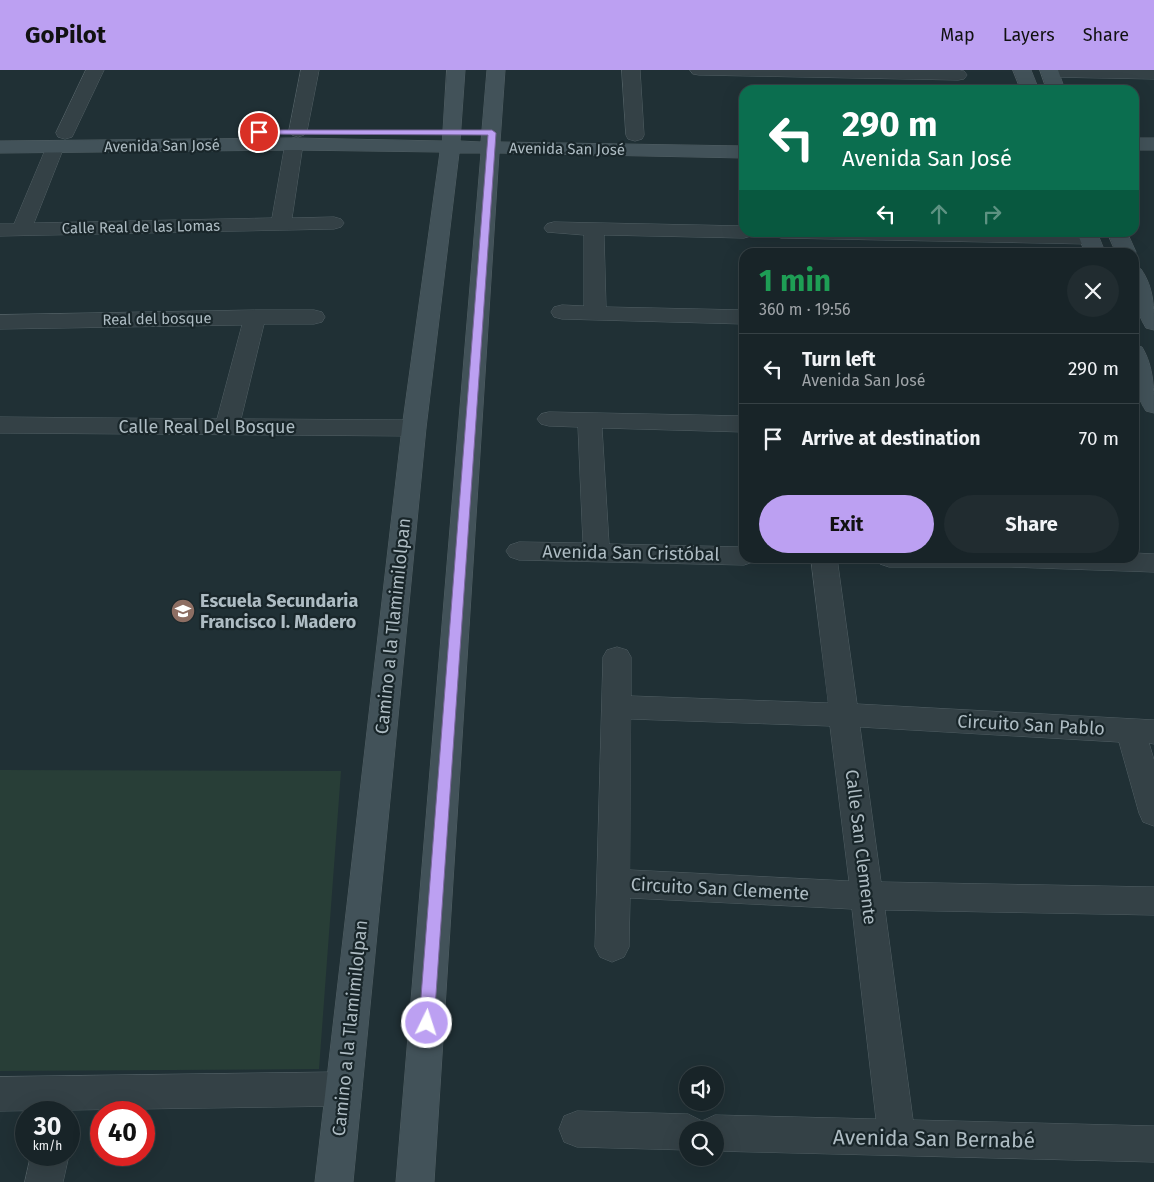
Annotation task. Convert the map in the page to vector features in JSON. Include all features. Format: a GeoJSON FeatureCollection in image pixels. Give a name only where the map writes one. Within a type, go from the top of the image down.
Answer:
{"type":"FeatureCollection","features":[{"type":"Feature","properties":{"kind":"street"},"geometry":{"type":"LineString","coordinates":[[22,229],[60,140],[95,70]]}},
{"type":"Feature","properties":{"kind":"street"},"geometry":{"type":"LineString","coordinates":[[282,224],[296,138],[310,70]]}},
{"type":"Feature","properties":{"kind":"street","name":"Camino a la Tlamimilolpan"},"geometry":{"type":"LineString","coordinates":[[334,1182],[414,428],[450,140],[456,70]]}},
{"type":"Feature","properties":{"kind":"street"},"geometry":{"type":"LineString","coordinates":[[415,1182],[496,70]]}},
{"type":"Feature","properties":{"kind":"street"},"geometry":{"type":"LineString","coordinates":[[631,70],[636,135]]}},
{"type":"Feature","properties":{"kind":"street"},"geometry":{"type":"LineString","coordinates":[[699,70],[884,82],[958,75]]}},
{"type":"Feature","properties":{"kind":"street"},"geometry":{"type":"LineString","coordinates":[[1022,70],[1028,85]]}},
{"type":"Feature","properties":{"kind":"street"},"geometry":{"type":"LineString","coordinates":[[1054,85],[1049,71],[1154,74]]}},
{"type":"Feature","properties":{"kind":"street","name":"Avenida San José"},"geometry":{"type":"LineString","coordinates":[[0,134],[60,140]]}},
{"type":"Feature","properties":{"kind":"street","name":"Avenida San José"},"geometry":{"type":"LineString","coordinates":[[0,147],[60,140],[296,138],[491,140],[636,135],[739,137]]}},
{"type":"Feature","properties":{"kind":"street","name":"Avenida San José"},"geometry":{"type":"LineString","coordinates":[[491,140],[739,152]]}},
{"type":"Feature","properties":{"kind":"street"},"geometry":{"type":"LineString","coordinates":[[1139,144],[1154,144]]}},
{"type":"Feature","properties":{"kind":"street"},"geometry":{"type":"LineString","coordinates":[[1139,159],[1154,160]]}},
{"type":"Feature","properties":{"kind":"street","name":"Calle Real de las Lomas"},"geometry":{"type":"LineString","coordinates":[[0,230],[334,223]]}},
{"type":"Feature","properties":{"kind":"street"},"geometry":{"type":"LineString","coordinates":[[554,228],[739,232]]}},
{"type":"Feature","properties":{"kind":"street"},"geometry":{"type":"LineString","coordinates":[[594,229],[595,313]]}},
{"type":"Feature","properties":{"kind":"street"},"geometry":{"type":"LineString","coordinates":[[953,237],[1090,241]]}},
{"type":"Feature","properties":{"kind":"street"},"geometry":{"type":"LineString","coordinates":[[1139,286],[1154,323]]}},
{"type":"Feature","properties":{"kind":"street"},"geometry":{"type":"LineString","coordinates":[[562,312],[739,317]]}},
{"type":"Feature","properties":{"kind":"street","name":"Real del bosque"},"geometry":{"type":"LineString","coordinates":[[0,322],[314,316]]}},
{"type":"Feature","properties":{"kind":"street"},"geometry":{"type":"LineString","coordinates":[[227,427],[255,317]]}},
{"type":"Feature","properties":{"kind":"street"},"geometry":{"type":"LineString","coordinates":[[1139,366],[1154,406]]}},
{"type":"Feature","properties":{"kind":"street"},"geometry":{"type":"LineString","coordinates":[[548,419],[739,424]]}},
{"type":"Feature","properties":{"kind":"street"},"geometry":{"type":"LineString","coordinates":[[590,420],[596,553]]}},
{"type":"Feature","properties":{"kind":"street","name":"Calle Real Del Bosque"},"geometry":{"type":"LineString","coordinates":[[0,425],[414,428]]}},
{"type":"Feature","properties":{"kind":"street","name":"Avenida San Cristóbal"},"geometry":{"type":"LineString","coordinates":[[519,550],[739,556]]}},
{"type":"Feature","properties":{"kind":"street"},"geometry":{"type":"LineString","coordinates":[[1139,562],[1154,563]]}},
{"type":"Feature","properties":{"kind":"street","name":"Calle San Clemente"},"geometry":{"type":"LineString","coordinates":[[825,563],[897,1138]]}},
{"type":"Feature","properties":{"kind":"street","name":"Circuito San Clemente"},"geometry":{"type":"LineString","coordinates":[[617,657],[618,707],[614,883],[868,896]]}},
{"type":"Feature","properties":{"kind":"street"},"geometry":{"type":"LineString","coordinates":[[618,707],[845,716]]}},
{"type":"Feature","properties":{"kind":"street","name":"Circuito San Pablo"},"geometry":{"type":"LineString","coordinates":[[845,716],[1143,731],[1154,813]]}},
{"type":"Feature","properties":{"kind":"street"},"geometry":{"type":"LineString","coordinates":[[612,947],[614,883]]}},
{"type":"Feature","properties":{"kind":"street"},"geometry":{"type":"LineString","coordinates":[[868,896],[1154,901]]}},
{"type":"Feature","properties":{"kind":"street"},"geometry":{"type":"LineString","coordinates":[[80,1102],[344,1089]]}},
{"type":"Feature","properties":{"kind":"street"},"geometry":{"type":"LineString","coordinates":[[0,1094],[48,1101]]}},
{"type":"Feature","properties":{"kind":"street"},"geometry":{"type":"LineString","coordinates":[[577,1129],[679,1132]]}},
{"type":"Feature","properties":{"kind":"street","name":"Avenida San Bernabé"},"geometry":{"type":"LineString","coordinates":[[724,1133],[1154,1144]]}},
{"type":"Feature","properties":{"kind":"street"},"geometry":{"type":"LineString","coordinates":[[44,1182],[48,1166]]}},
{"type":"Feature","properties":{"kind":"green space"},"geometry":{"type":"Polygon","coordinates":[[[0,770],[341,771],[319,1069],[0,1071],[0,770]]]}},
{"type":"Feature","properties":{"kind":"place","name":"Escuela Secundaria Francisco I. Madero"},"geometry":{"type":"Point","coordinates":[183,611]}},
{"type":"Feature","properties":{"kind":"route"},"geometry":{"type":"LineString","coordinates":[[259,132],[492,133],[427,1023]]}}]}
